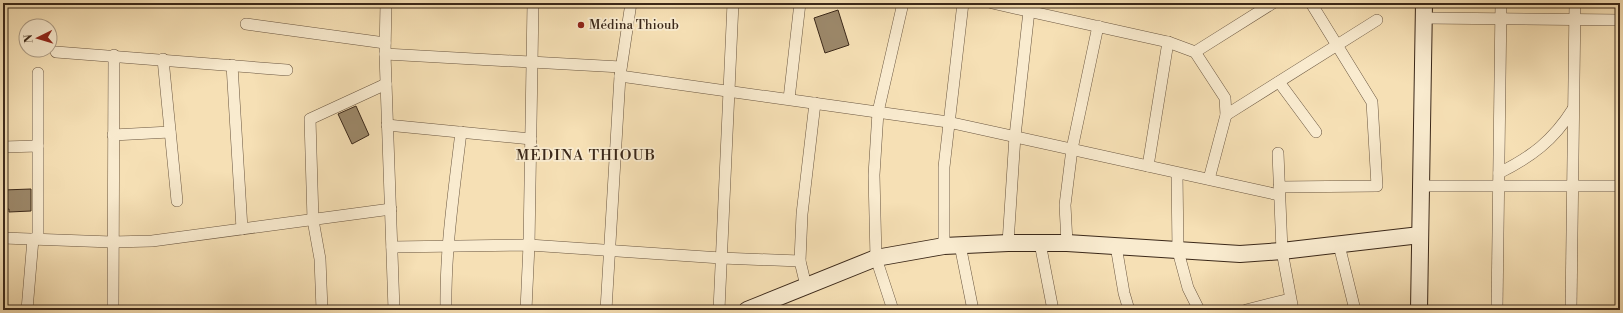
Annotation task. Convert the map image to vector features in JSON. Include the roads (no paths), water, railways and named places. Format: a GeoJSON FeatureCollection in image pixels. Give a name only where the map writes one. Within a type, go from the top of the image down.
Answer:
{"type":"FeatureCollection","features":[{"type":"Feature","properties":{"kind":"street"},"geometry":{"type":"LineString","coordinates":[[386,3],[385,49],[394,310]]}},
{"type":"Feature","properties":{"kind":"street"},"geometry":{"type":"LineString","coordinates":[[526,310],[529,245],[533,3]]}},
{"type":"Feature","properties":{"kind":"street"},"geometry":{"type":"LineString","coordinates":[[606,310],[620,71],[631,3]]}},
{"type":"Feature","properties":{"kind":"street"},"geometry":{"type":"LineString","coordinates":[[719,310],[733,3]]}},
{"type":"Feature","properties":{"kind":"street"},"geometry":{"type":"LineString","coordinates":[[789,99],[800,3]]}},
{"type":"Feature","properties":{"kind":"street"},"geometry":{"type":"LineString","coordinates":[[893,310],[876,258],[874,175],[878,112],[904,3]]}},
{"type":"Feature","properties":{"kind":"street"},"geometry":{"type":"LineString","coordinates":[[963,3],[948,122],[944,167],[952,246],[973,310]]}},
{"type":"Feature","properties":{"kind":"street"},"geometry":{"type":"LineString","coordinates":[[992,3],[1168,42],[1195,52],[1225,98],[1226,115],[1208,180]]}},
{"type":"Feature","properties":{"kind":"street"},"geometry":{"type":"LineString","coordinates":[[1195,52],[1273,3]]}},
{"type":"Feature","properties":{"kind":"street"},"geometry":{"type":"LineString","coordinates":[[246,24],[385,49],[620,71],[729,91],[948,122],[1208,180],[1279,191],[1377,186],[1372,102],[1311,3]]}},
{"type":"Feature","properties":{"kind":"street"},"geometry":{"type":"LineString","coordinates":[[1497,310],[1501,3]]}},
{"type":"Feature","properties":{"kind":"street"},"geometry":{"type":"LineString","coordinates":[[1571,310],[1575,3]]}},
{"type":"Feature","properties":{"kind":"street"},"geometry":{"type":"LineString","coordinates":[[1008,243],[1015,136],[1029,11]]}},
{"type":"Feature","properties":{"kind":"street"},"geometry":{"type":"LineString","coordinates":[[1419,310],[1424,11],[1500,19],[1620,20]]}},
{"type":"Feature","properties":{"kind":"street"},"geometry":{"type":"LineString","coordinates":[[1226,115],[1377,20]]}},
{"type":"Feature","properties":{"kind":"street"},"geometry":{"type":"LineString","coordinates":[[1067,243],[1065,205],[1072,149],[1098,26]]}},
{"type":"Feature","properties":{"kind":"street"},"geometry":{"type":"LineString","coordinates":[[1148,166],[1168,42]]}},
{"type":"Feature","properties":{"kind":"street"},"geometry":{"type":"LineString","coordinates":[[58,52],[163,59],[287,70]]}},
{"type":"Feature","properties":{"kind":"street"},"geometry":{"type":"LineString","coordinates":[[113,310],[112,242],[114,56]]}},
{"type":"Feature","properties":{"kind":"street"},"geometry":{"type":"LineString","coordinates":[[163,59],[177,201]]}},
{"type":"Feature","properties":{"kind":"street"},"geometry":{"type":"LineString","coordinates":[[232,65],[242,229]]}},
{"type":"Feature","properties":{"kind":"street"},"geometry":{"type":"LineString","coordinates":[[27,310],[36,239],[38,73]]}},
{"type":"Feature","properties":{"kind":"street"},"geometry":{"type":"LineString","coordinates":[[1279,82],[1316,132]]}},
{"type":"Feature","properties":{"kind":"street"},"geometry":{"type":"LineString","coordinates":[[322,310],[320,259],[313,220],[310,119],[386,84]]}},
{"type":"Feature","properties":{"kind":"street"},"geometry":{"type":"LineString","coordinates":[[806,286],[800,262],[802,214],[815,103]]}},
{"type":"Feature","properties":{"kind":"street"},"geometry":{"type":"LineString","coordinates":[[1499,173],[1539,150],[1566,120],[1574,108]]}},
{"type":"Feature","properties":{"kind":"street"},"geometry":{"type":"LineString","coordinates":[[387,124],[531,139]]}},
{"type":"Feature","properties":{"kind":"street"},"geometry":{"type":"LineString","coordinates":[[113,135],[170,132]]}},
{"type":"Feature","properties":{"kind":"street"},"geometry":{"type":"LineString","coordinates":[[446,310],[445,283],[448,245],[461,132]]}},
{"type":"Feature","properties":{"kind":"street"},"geometry":{"type":"LineString","coordinates":[[3,147],[38,146]]}},
{"type":"Feature","properties":{"kind":"street"},"geometry":{"type":"LineString","coordinates":[[1278,153],[1282,251],[1293,310]]}},
{"type":"Feature","properties":{"kind":"street"},"geometry":{"type":"LineString","coordinates":[[1177,173],[1178,251],[1188,288],[1199,310]]}},
{"type":"Feature","properties":{"kind":"street"},"geometry":{"type":"LineString","coordinates":[[1421,186],[1620,186]]}},
{"type":"Feature","properties":{"kind":"street"},"geometry":{"type":"LineString","coordinates":[[3,238],[112,242],[152,241],[391,209]]}},
{"type":"Feature","properties":{"kind":"street"},"geometry":{"type":"LineString","coordinates":[[747,310],[876,258],[952,246],[1008,243],[1067,243],[1240,254],[1339,245],[1420,235]]}},
{"type":"Feature","properties":{"kind":"street"},"geometry":{"type":"LineString","coordinates":[[1040,243],[1053,310]]}},
{"type":"Feature","properties":{"kind":"street"},"geometry":{"type":"LineString","coordinates":[[392,247],[529,245],[800,262]]}},
{"type":"Feature","properties":{"kind":"street"},"geometry":{"type":"LineString","coordinates":[[1339,245],[1355,310]]}},
{"type":"Feature","properties":{"kind":"street"},"geometry":{"type":"LineString","coordinates":[[1116,246],[1124,293],[1129,310]]}},
{"type":"Feature","properties":{"kind":"street"},"geometry":{"type":"LineString","coordinates":[[1246,310],[1290,299]]}},
{"type":"Feature","properties":{"kind":"place","name":"Médina Thioub"},"geometry":{"type":"Point","coordinates":[581,25]}},
{"type":"Feature","properties":{"kind":"district","name":"MÉDINA THIOUB"},"geometry":{"type":"Point","coordinates":[586,155]}}]}
